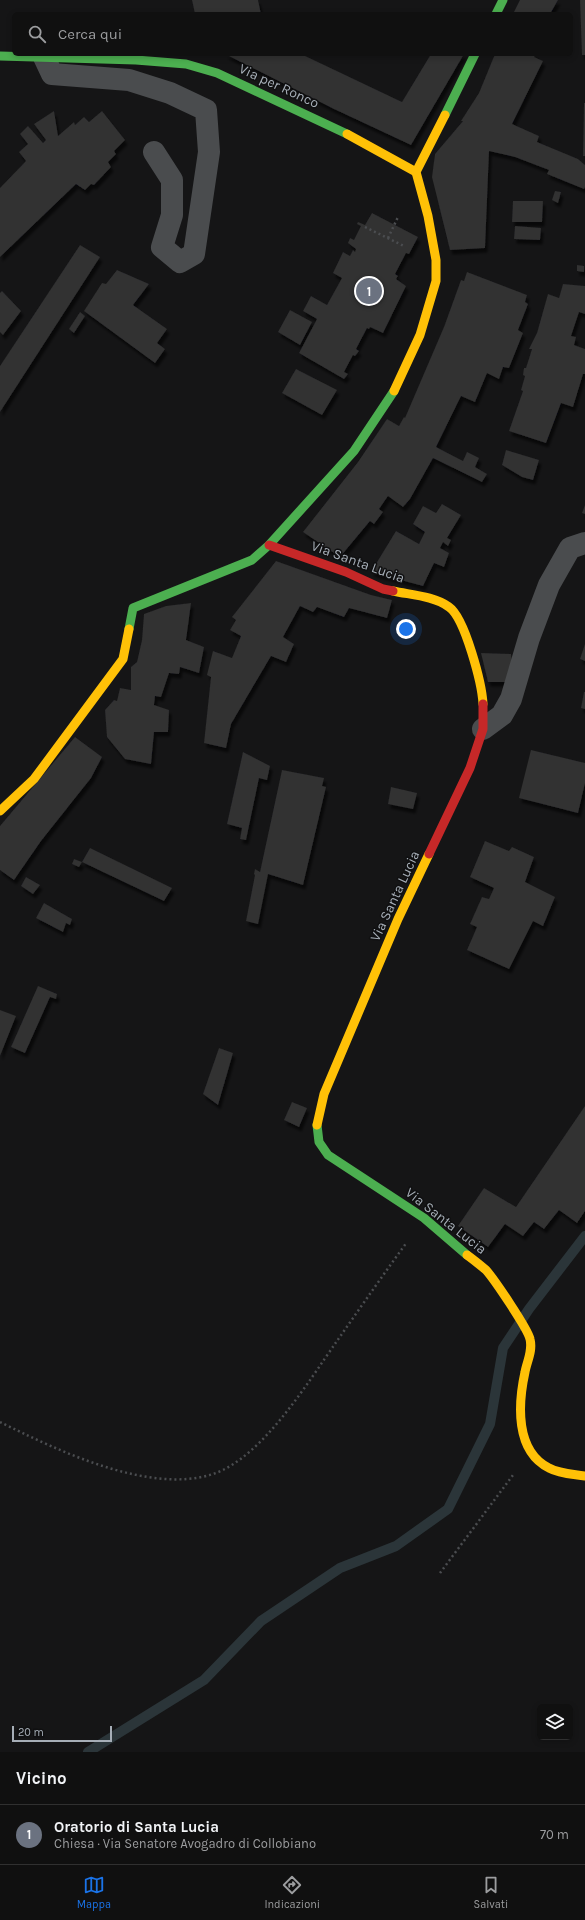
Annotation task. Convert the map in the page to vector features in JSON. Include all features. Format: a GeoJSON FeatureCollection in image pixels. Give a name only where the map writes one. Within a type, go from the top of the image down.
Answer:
{"type":"FeatureCollection","features":[{"type":"Feature","properties":{"kind":"street"},"geometry":{"type":"LineString","coordinates":[[497,12],[503,0]]}},
{"type":"Feature","properties":{"kind":"street","name":"Via per Ronco"},"geometry":{"type":"LineString","coordinates":[[0,56],[186,64],[217,73],[356,138],[416,172]]}},
{"type":"Feature","properties":{"kind":"street"},"geometry":{"type":"LineString","coordinates":[[0,811],[34,779],[123,659],[133,608],[252,560],[269,545],[354,451],[392,396],[420,335],[436,281],[436,260],[428,216],[416,172],[474,56]]}},
{"type":"Feature","properties":{"kind":"street"},"geometry":{"type":"LineString","coordinates":[[44,57],[52,74],[128,80],[170,93],[206,110],[209,152],[194,254],[180,262],[162,247],[172,215],[172,180],[154,152]]}},
{"type":"Feature","properties":{"kind":"street"},"geometry":{"type":"LineString","coordinates":[[483,728],[502,715],[512,700],[528,638],[549,585],[570,548],[585,543]]}},
{"type":"Feature","properties":{"kind":"street","name":"Via Santa Lucia"},"geometry":{"type":"LineString","coordinates":[[269,545],[346,572],[383,589],[436,600],[450,607],[459,620],[470,647],[483,702],[483,728],[470,768],[398,919],[324,1094],[317,1126],[319,1142],[328,1155],[424,1218],[487,1271],[509,1302],[529,1334],[532,1345],[525,1373],[521,1408],[522,1434],[529,1447]]}},
{"type":"Feature","properties":{"kind":"street"},"geometry":{"type":"LineString","coordinates":[[529,1447],[534,1458],[549,1468],[585,1476]]}},
{"type":"Feature","properties":{"kind":"path"},"geometry":{"type":"LineString","coordinates":[[388,238],[395,225]]}},
{"type":"Feature","properties":{"kind":"path"},"geometry":{"type":"LineString","coordinates":[[365,227],[405,247]]}},
{"type":"Feature","properties":{"kind":"path"},"geometry":{"type":"LineString","coordinates":[[0,1422],[74,1456],[98,1465],[139,1474],[174,1480],[189,1479],[213,1474],[232,1465],[246,1455],[279,1420],[424,1218]]}},
{"type":"Feature","properties":{"kind":"path"},"geometry":{"type":"LineString","coordinates":[[440,1572],[512,1476],[529,1447]]}},
{"type":"Feature","properties":{"kind":"building"},"geometry":{"type":"Polygon","coordinates":[[[192,0],[258,0],[261,12],[195,12],[192,0]]]}},
{"type":"Feature","properties":{"kind":"building"},"geometry":{"type":"Polygon","coordinates":[[[520,0],[558,0],[551,12],[514,12],[520,0]]]}},
{"type":"Feature","properties":{"kind":"building"},"geometry":{"type":"Polygon","coordinates":[[[580,0],[585,0],[585,55],[582,55],[580,0]]]}},
{"type":"Feature","properties":{"kind":"building"},"geometry":{"type":"Polygon","coordinates":[[[229,56],[305,56],[402,102],[430,56],[463,56],[411,145],[334,109],[229,56]]]}},
{"type":"Feature","properties":{"kind":"building"},"geometry":{"type":"Polygon","coordinates":[[[494,56],[535,56],[534,57],[543,61],[512,124],[539,136],[537,142],[578,159],[585,165],[585,187],[584,189],[547,174],[549,170],[515,157],[489,151],[485,248],[450,250],[432,177],[435,154],[463,121],[461,121],[479,93],[494,56]]]}},
{"type":"Feature","properties":{"kind":"building"},"geometry":{"type":"Polygon","coordinates":[[[584,103],[585,156],[583,156],[584,103]]]}},
{"type":"Feature","properties":{"kind":"building"},"geometry":{"type":"Polygon","coordinates":[[[54,111],[58,136],[74,122],[75,125],[84,117],[89,122],[102,111],[125,140],[114,151],[116,154],[108,162],[111,167],[94,185],[91,184],[85,190],[76,184],[0,257],[0,188],[26,161],[19,152],[28,144],[20,134],[28,126],[43,143],[46,140],[34,124],[54,111]]]}},
{"type":"Feature","properties":{"kind":"building"},"geometry":{"type":"Polygon","coordinates":[[[555,191],[561,192],[558,203],[552,200],[555,191]]]}},
{"type":"Feature","properties":{"kind":"building"},"geometry":{"type":"Polygon","coordinates":[[[513,201],[543,201],[542,222],[512,222],[513,201]]]}},
{"type":"Feature","properties":{"kind":"building"},"geometry":{"type":"Polygon","coordinates":[[[372,213],[418,237],[409,254],[406,253],[395,274],[398,276],[396,279],[406,286],[383,333],[370,327],[369,329],[367,328],[356,349],[359,351],[355,356],[353,355],[344,372],[348,374],[344,379],[299,353],[317,319],[303,311],[311,296],[327,305],[342,278],[333,273],[343,252],[350,256],[353,250],[355,252],[356,249],[348,243],[350,238],[354,240],[361,226],[357,224],[358,222],[365,225],[372,213]]]}},
{"type":"Feature","properties":{"kind":"building"},"geometry":{"type":"Polygon","coordinates":[[[515,226],[541,228],[540,240],[514,239],[515,226]]]}},
{"type":"Feature","properties":{"kind":"building"},"geometry":{"type":"Polygon","coordinates":[[[80,245],[100,257],[0,412],[0,366],[80,245]]]}},
{"type":"Feature","properties":{"kind":"building"},"geometry":{"type":"Polygon","coordinates":[[[577,265],[584,266],[584,272],[577,271],[577,265]]]}},
{"type":"Feature","properties":{"kind":"building"},"geometry":{"type":"Polygon","coordinates":[[[117,270],[149,284],[133,305],[167,329],[157,343],[165,349],[155,363],[84,311],[102,283],[106,284],[117,270]]]}},
{"type":"Feature","properties":{"kind":"building"},"geometry":{"type":"Polygon","coordinates":[[[467,272],[527,295],[525,302],[528,304],[518,330],[523,333],[509,368],[503,367],[499,379],[487,373],[475,402],[461,396],[436,447],[463,461],[467,452],[479,458],[475,467],[487,474],[482,482],[433,458],[410,499],[403,507],[388,496],[379,509],[383,512],[374,524],[370,521],[340,557],[303,532],[358,462],[387,419],[399,426],[404,417],[405,418],[444,327],[461,280],[464,281],[467,272]]]}},
{"type":"Feature","properties":{"kind":"building"},"geometry":{"type":"Polygon","coordinates":[[[563,284],[585,286],[585,314],[579,312],[571,336],[576,337],[574,345],[585,349],[585,374],[583,374],[573,407],[561,403],[546,443],[509,431],[523,391],[521,390],[525,376],[523,375],[524,368],[526,368],[532,349],[529,349],[537,333],[548,294],[559,298],[563,284]]]}},
{"type":"Feature","properties":{"kind":"building"},"geometry":{"type":"Polygon","coordinates":[[[2,291],[21,311],[3,335],[0,332],[0,293],[2,291]]]}},
{"type":"Feature","properties":{"kind":"building"},"geometry":{"type":"Polygon","coordinates":[[[290,310],[312,322],[300,345],[278,332],[290,310]]]}},
{"type":"Feature","properties":{"kind":"building"},"geometry":{"type":"Polygon","coordinates":[[[80,312],[85,316],[74,333],[69,329],[80,312]]]}},
{"type":"Feature","properties":{"kind":"building"},"geometry":{"type":"Polygon","coordinates":[[[296,369],[337,390],[322,415],[282,393],[296,369]]]}},
{"type":"Feature","properties":{"kind":"building"},"geometry":{"type":"Polygon","coordinates":[[[506,450],[539,460],[533,480],[522,477],[502,465],[506,450]]]}},
{"type":"Feature","properties":{"kind":"building"},"geometry":{"type":"Polygon","coordinates":[[[442,504],[461,515],[447,538],[451,540],[448,546],[443,542],[440,548],[449,553],[444,567],[434,563],[423,586],[371,572],[396,531],[419,544],[425,532],[413,524],[423,506],[436,513],[442,504]]]}},
{"type":"Feature","properties":{"kind":"building"},"geometry":{"type":"Polygon","coordinates":[[[585,505],[585,514],[582,513],[585,505]]]}},
{"type":"Feature","properties":{"kind":"building"},"geometry":{"type":"Polygon","coordinates":[[[276,561],[371,595],[392,600],[387,618],[349,608],[344,617],[317,607],[313,612],[300,606],[283,637],[294,644],[286,662],[271,656],[231,724],[226,748],[204,743],[211,677],[207,675],[213,651],[232,658],[241,636],[230,630],[236,620],[232,617],[276,561]]]}},
{"type":"Feature","properties":{"kind":"building"},"geometry":{"type":"Polygon","coordinates":[[[191,603],[186,640],[204,647],[199,673],[180,667],[179,674],[169,673],[161,697],[155,696],[154,705],[169,710],[168,732],[154,732],[151,764],[125,759],[107,737],[105,710],[114,700],[117,701],[120,688],[131,690],[131,667],[137,662],[142,640],[144,614],[166,606],[191,603]]]}},
{"type":"Feature","properties":{"kind":"building"},"geometry":{"type":"Polygon","coordinates":[[[585,644],[585,661],[580,659],[585,644]]]}},
{"type":"Feature","properties":{"kind":"building"},"geometry":{"type":"Polygon","coordinates":[[[481,653],[511,654],[514,682],[488,682],[481,653]]]}},
{"type":"Feature","properties":{"kind":"building"},"geometry":{"type":"Polygon","coordinates":[[[585,692],[585,709],[581,708],[585,692]]]}},
{"type":"Feature","properties":{"kind":"building"},"geometry":{"type":"Polygon","coordinates":[[[75,737],[102,757],[91,778],[41,841],[14,880],[0,870],[0,826],[75,737]]]}},
{"type":"Feature","properties":{"kind":"building"},"geometry":{"type":"Polygon","coordinates":[[[531,750],[585,763],[585,783],[578,813],[519,798],[531,750]]]}},
{"type":"Feature","properties":{"kind":"building"},"geometry":{"type":"Polygon","coordinates":[[[243,752],[270,766],[267,780],[259,778],[246,840],[240,839],[242,828],[227,824],[243,752]]]}},
{"type":"Feature","properties":{"kind":"building"},"geometry":{"type":"Polygon","coordinates":[[[282,770],[324,778],[322,786],[326,787],[303,885],[268,874],[258,924],[246,921],[255,869],[260,872],[282,770]]]}},
{"type":"Feature","properties":{"kind":"building"},"geometry":{"type":"Polygon","coordinates":[[[391,787],[417,793],[413,809],[388,804],[391,787]]]}},
{"type":"Feature","properties":{"kind":"building"},"geometry":{"type":"Polygon","coordinates":[[[485,841],[509,851],[512,847],[534,857],[525,882],[555,897],[543,926],[533,921],[509,969],[467,950],[477,927],[470,924],[482,897],[489,899],[494,888],[470,877],[485,841]]]}},
{"type":"Feature","properties":{"kind":"building"},"geometry":{"type":"Polygon","coordinates":[[[90,848],[172,888],[164,901],[82,862],[90,848]]]}},
{"type":"Feature","properties":{"kind":"building"},"geometry":{"type":"Polygon","coordinates":[[[74,859],[82,862],[79,867],[72,864],[74,859]]]}},
{"type":"Feature","properties":{"kind":"building"},"geometry":{"type":"Polygon","coordinates":[[[26,877],[40,885],[33,894],[21,886],[26,877]]]}},
{"type":"Feature","properties":{"kind":"building"},"geometry":{"type":"Polygon","coordinates":[[[44,903],[72,919],[70,925],[66,923],[63,932],[36,918],[44,903]]]}},
{"type":"Feature","properties":{"kind":"building"},"geometry":{"type":"Polygon","coordinates":[[[38,986],[57,994],[56,999],[50,997],[25,1053],[11,1047],[38,986]]]}},
{"type":"Feature","properties":{"kind":"building"},"geometry":{"type":"Polygon","coordinates":[[[0,1010],[16,1016],[0,1056],[0,1010]]]}},
{"type":"Feature","properties":{"kind":"building"},"geometry":{"type":"Polygon","coordinates":[[[219,1048],[233,1053],[218,1105],[203,1094],[219,1048]]]}},
{"type":"Feature","properties":{"kind":"building"},"geometry":{"type":"Polygon","coordinates":[[[292,1102],[307,1108],[299,1127],[284,1120],[292,1102]]]}},
{"type":"Feature","properties":{"kind":"building"},"geometry":{"type":"Polygon","coordinates":[[[585,1106],[585,1211],[577,1223],[559,1210],[544,1229],[534,1222],[523,1236],[505,1224],[488,1247],[458,1226],[484,1188],[516,1207],[585,1106]]]}},
{"type":"Feature","properties":{"kind":"waterway"},"geometry":{"type":"LineString","coordinates":[[88,1752],[204,1680],[261,1621],[340,1568],[396,1546],[448,1509],[490,1424],[503,1348],[529,1309],[585,1236]]}},
{"type":"Feature","properties":{"kind":"traffic: fast"},"geometry":{"type":"LineString","coordinates":[[497,12],[503,0]]}},
{"type":"Feature","properties":{"kind":"traffic: fast"},"geometry":{"type":"LineString","coordinates":[[0,56],[136,60],[186,64],[217,73],[347,134]]}},
{"type":"Feature","properties":{"kind":"traffic: fast"},"geometry":{"type":"LineString","coordinates":[[445,115],[474,56]]}},
{"type":"Feature","properties":{"kind":"traffic: fast"},"geometry":{"type":"LineString","coordinates":[[129,629],[133,608],[252,560],[269,545],[354,451],[394,391]]}},
{"type":"Feature","properties":{"kind":"traffic: fast"},"geometry":{"type":"LineString","coordinates":[[317,1125],[319,1142],[328,1155],[424,1218],[467,1255]]}},
{"type":"Feature","properties":{"kind":"traffic: slow"},"geometry":{"type":"LineString","coordinates":[[394,391],[420,335],[436,281],[436,260],[428,216],[416,172],[445,115]]}},
{"type":"Feature","properties":{"kind":"traffic: slow"},"geometry":{"type":"LineString","coordinates":[[347,134],[416,172]]}},
{"type":"Feature","properties":{"kind":"traffic: slow"},"geometry":{"type":"LineString","coordinates":[[393,591],[436,600],[449,607],[455,614],[467,637],[472,652],[480,682],[483,704]]}},
{"type":"Feature","properties":{"kind":"traffic: slow"},"geometry":{"type":"LineString","coordinates":[[0,811],[34,779],[123,659],[129,629]]}},
{"type":"Feature","properties":{"kind":"traffic: slow"},"geometry":{"type":"LineString","coordinates":[[317,1125],[324,1094],[398,919],[429,854]]}},
{"type":"Feature","properties":{"kind":"traffic: slow"},"geometry":{"type":"LineString","coordinates":[[467,1255],[490,1275],[517,1315],[530,1339],[530,1352],[521,1398],[522,1426],[525,1439],[530,1450],[538,1460],[553,1470],[562,1473],[585,1476]]}},
{"type":"Feature","properties":{"kind":"traffic: jam"},"geometry":{"type":"LineString","coordinates":[[269,545],[346,572],[383,589],[393,591]]}},
{"type":"Feature","properties":{"kind":"traffic: jam"},"geometry":{"type":"LineString","coordinates":[[429,854],[470,768],[483,729],[483,704]]}},
{"type":"Feature","properties":{"kind":"place","name":"Oratorio di Santa Lucia"},"geometry":{"type":"Point","coordinates":[369,291]}}]}
